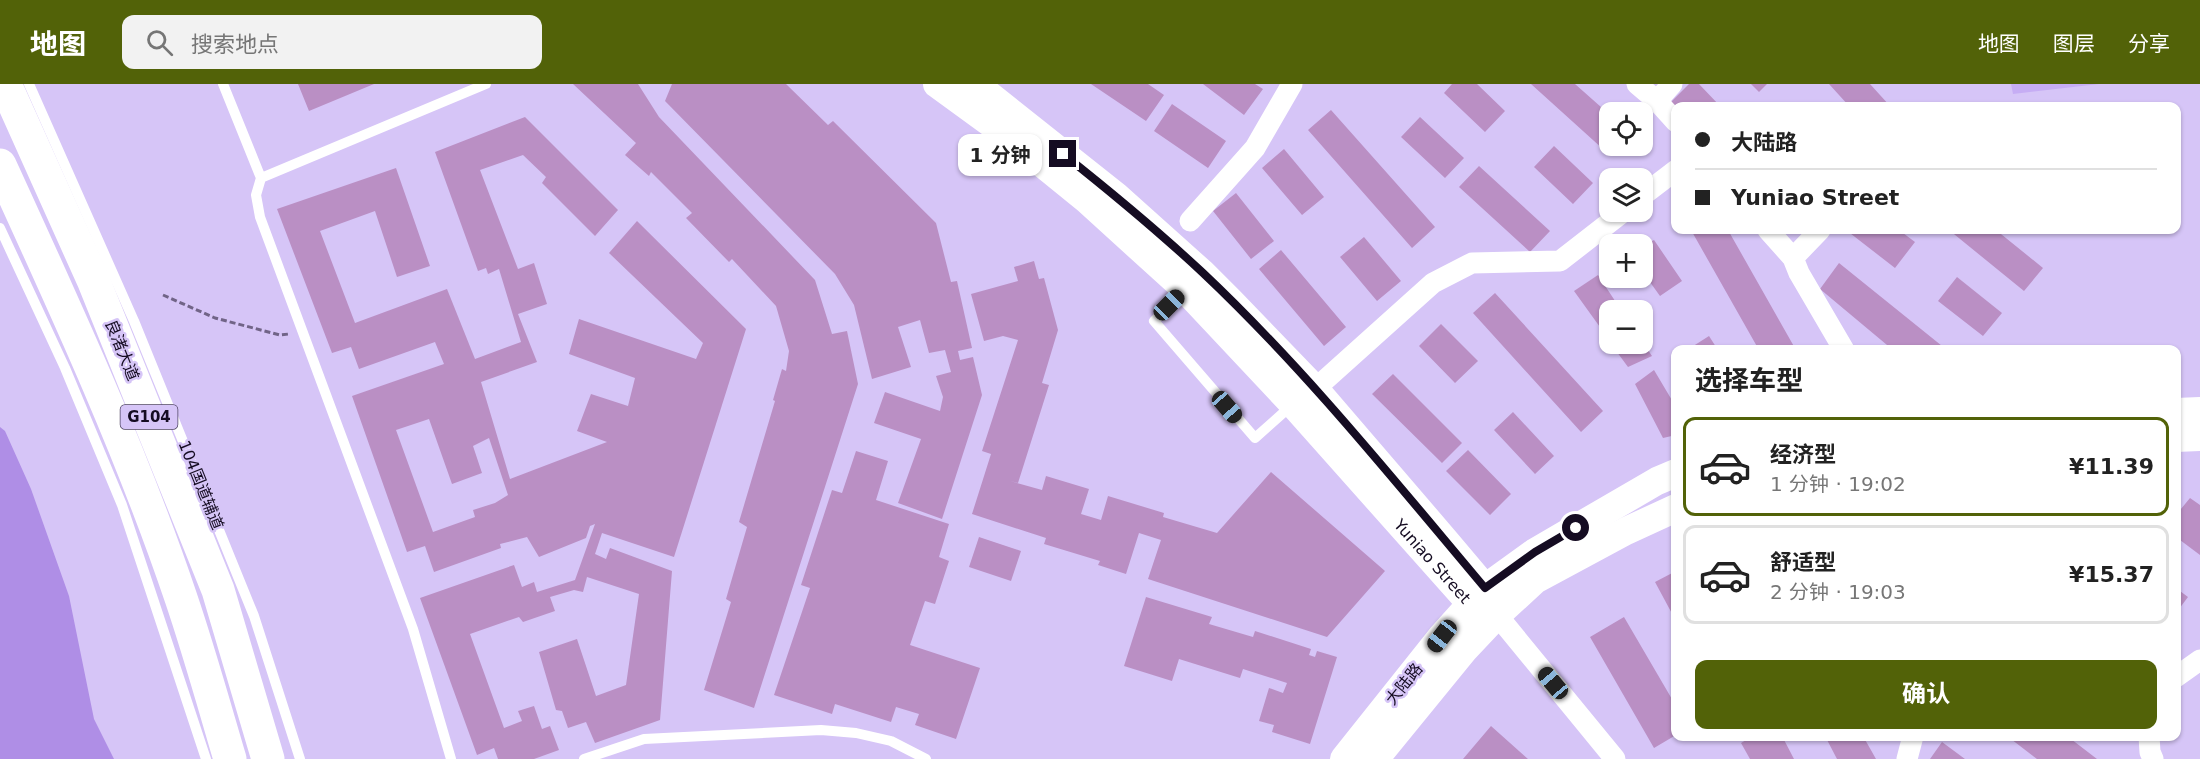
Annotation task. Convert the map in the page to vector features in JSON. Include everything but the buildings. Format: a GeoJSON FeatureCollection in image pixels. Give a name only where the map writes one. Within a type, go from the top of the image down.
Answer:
{"type":"FeatureCollection","features":[{"type":"Feature","properties":{"kind":"highway","name":"良渚大道"},"geometry":{"type":"LineString","coordinates":[[5,84],[94,282],[218,590],[268,759]]}},
{"type":"Feature","properties":{"kind":"highway","name":"G104"},"geometry":{"type":"LineString","coordinates":[[0,165],[63,301],[127,454],[181,597],[230,759]]}},
{"type":"Feature","properties":{"kind":"main road","name":"Yuniao Street"},"geometry":{"type":"LineString","coordinates":[[937,84],[1007,135],[1087,200],[1194,281],[1315,389],[1478,596]]}},
{"type":"Feature","properties":{"kind":"main road","name":"Yuniao Street"},"geometry":{"type":"LineString","coordinates":[[975,84],[1116,196],[1194,281],[1293,404],[1497,615]]}},
{"type":"Feature","properties":{"kind":"main road"},"geometry":{"type":"LineString","coordinates":[[2181,412],[2200,411]]}},
{"type":"Feature","properties":{"kind":"main road"},"geometry":{"type":"LineString","coordinates":[[2181,438],[2200,437]]}},
{"type":"Feature","properties":{"kind":"main road","name":"大陆路"},"geometry":{"type":"LineString","coordinates":[[1344,759],[1442,636],[1478,596],[1535,552],[1671,475]]}},
{"type":"Feature","properties":{"kind":"main road","name":"大陆路"},"geometry":{"type":"LineString","coordinates":[[1375,759],[1464,650],[1535,580],[1626,531],[1671,510]]}},
{"type":"Feature","properties":{"kind":"street"},"geometry":{"type":"LineString","coordinates":[[1190,221],[1255,148],[1292,84]]}},
{"type":"Feature","properties":{"kind":"street"},"geometry":{"type":"LineString","coordinates":[[1636,84],[1657,101],[1671,116]]}},
{"type":"Feature","properties":{"kind":"street"},"geometry":{"type":"LineString","coordinates":[[1657,101],[1672,84]]}},
{"type":"Feature","properties":{"kind":"street"},"geometry":{"type":"LineString","coordinates":[[1653,188],[1671,174]]}},
{"type":"Feature","properties":{"kind":"street"},"geometry":{"type":"LineString","coordinates":[[1325,380],[1433,283],[1473,264],[1560,261],[1610,222]]}},
{"type":"Feature","properties":{"kind":"street"},"geometry":{"type":"LineString","coordinates":[[1772,234],[1793,258],[1799,273],[1841,345]]}},
{"type":"Feature","properties":{"kind":"street"},"geometry":{"type":"LineString","coordinates":[[1793,258],[1816,234]]}},
{"type":"Feature","properties":{"kind":"street"},"geometry":{"type":"LineString","coordinates":[[1497,615],[1615,759]]}},
{"type":"Feature","properties":{"kind":"street"},"geometry":{"type":"LineString","coordinates":[[2181,673],[2200,660]]}},
{"type":"Feature","properties":{"kind":"street"},"geometry":{"type":"LineString","coordinates":[[1907,759],[1912,741]]}},
{"type":"Feature","properties":{"kind":"street"},"geometry":{"type":"LineString","coordinates":[[2149,741],[2153,759]]}},
{"type":"Feature","properties":{"kind":"lane","name":"104国道辅道"},"geometry":{"type":"LineString","coordinates":[[29,84],[134,321],[249,605],[300,759]]}},
{"type":"Feature","properties":{"kind":"lane"},"geometry":{"type":"LineString","coordinates":[[223,84],[261,178],[256,195],[260,217],[413,629],[451,759]]}},
{"type":"Feature","properties":{"kind":"lane"},"geometry":{"type":"LineString","coordinates":[[261,178],[486,84]]}},
{"type":"Feature","properties":{"kind":"lane"},"geometry":{"type":"LineString","coordinates":[[0,228],[65,368],[122,505],[206,759]]}},
{"type":"Feature","properties":{"kind":"lane"},"geometry":{"type":"LineString","coordinates":[[1194,281],[1154,321],[1255,438],[1293,404]]}},
{"type":"Feature","properties":{"kind":"lane"},"geometry":{"type":"LineString","coordinates":[[584,759],[644,739],[821,730],[856,733],[891,741],[926,759]]}},
{"type":"Feature","properties":{"kind":"path"},"geometry":{"type":"LineString","coordinates":[[163,296],[215,318],[280,335],[302,331]]}},
{"type":"Feature","properties":{"kind":"shaded area"},"geometry":{"type":"Polygon","coordinates":[[[2011,84],[2099,84],[2013,94],[2011,84]]]}},
{"type":"Feature","properties":{"kind":"shaded area"},"geometry":{"type":"Polygon","coordinates":[[[0,427],[5,431],[31,489],[69,596],[94,719],[114,759],[0,759],[0,427]]]}},
{"type":"Feature","properties":{"kind":"route"},"geometry":{"type":"LineString","coordinates":[[1063,154],[1116,196],[1230,301],[1315,389],[1485,588],[1535,552],[1576,528]]}}]}
